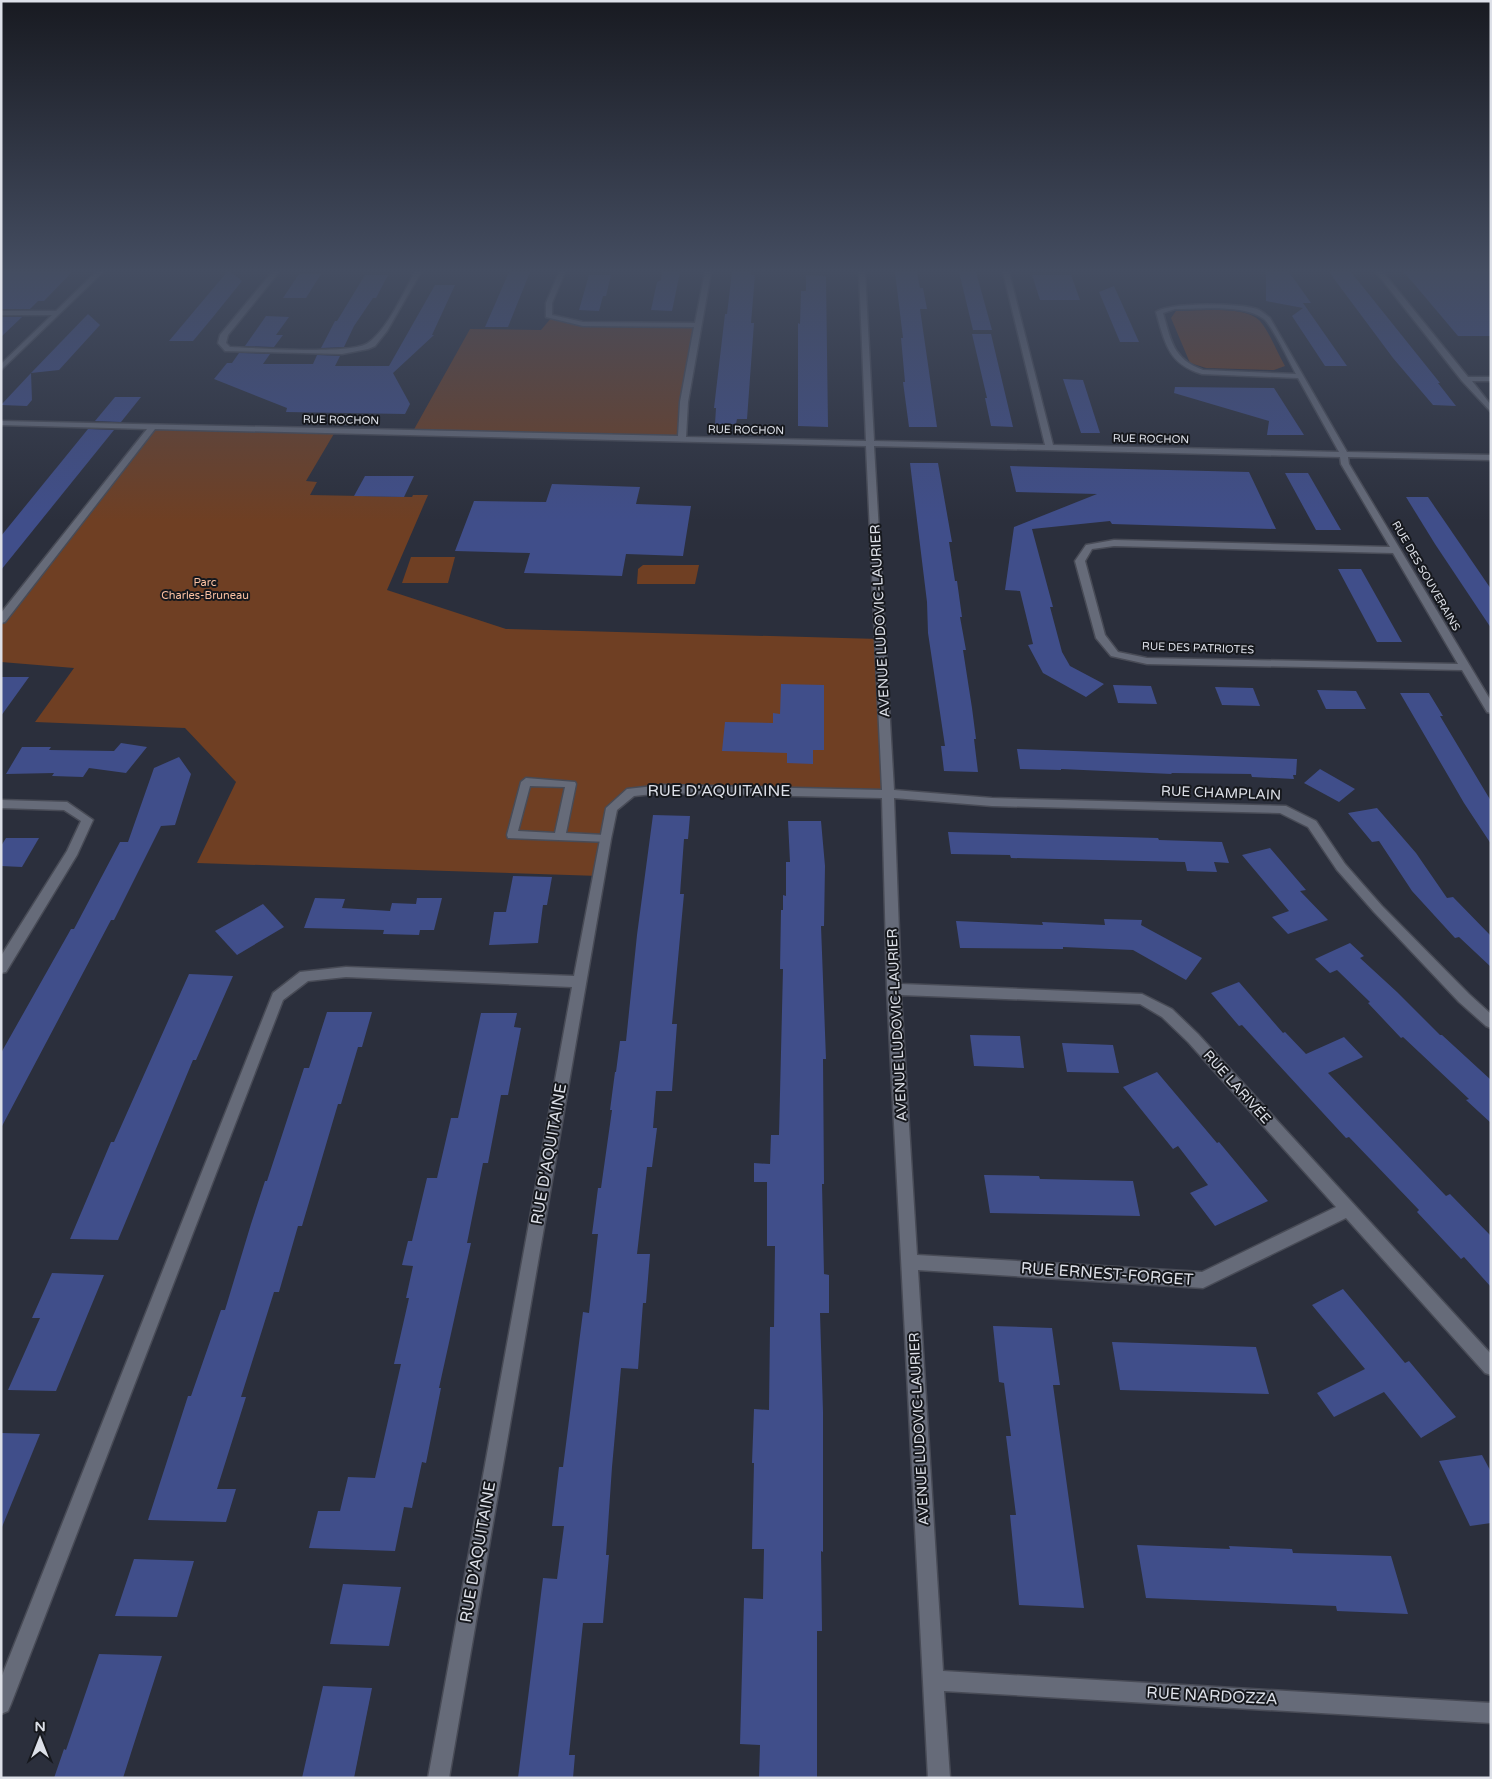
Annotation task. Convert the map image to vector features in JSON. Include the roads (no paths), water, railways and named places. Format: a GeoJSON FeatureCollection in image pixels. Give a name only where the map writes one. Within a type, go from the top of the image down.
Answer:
{"type":"FeatureCollection","features":[{"type":"Feature","properties":{"kind":"street"},"geometry":{"type":"LineString","coordinates":[[1,368],[14,355]]}},
{"type":"Feature","properties":{"kind":"street"},"geometry":{"type":"LineString","coordinates":[[682,440],[684,402],[693,355]]}},
{"type":"Feature","properties":{"kind":"street","name":"AVENUE LUDOVIC-LAURIER"},"geometry":{"type":"LineString","coordinates":[[866,355],[888,794],[894,989],[939,1778]]}},
{"type":"Feature","properties":{"kind":"street"},"geometry":{"type":"LineString","coordinates":[[1027,355],[1050,448]]}},
{"type":"Feature","properties":{"kind":"street","name":"RUE DES SOUVERAINS"},"geometry":{"type":"LineString","coordinates":[[1175,355],[1176,359],[1189,368],[1202,372],[1300,376]]}},
{"type":"Feature","properties":{"kind":"street","name":"RUE DES SOUVERAINS"},"geometry":{"type":"LineString","coordinates":[[1288,355],[1344,454],[1345,464],[1491,710]]}},
{"type":"Feature","properties":{"kind":"street"},"geometry":{"type":"LineString","coordinates":[[1446,355],[1491,410]]}},
{"type":"Feature","properties":{"kind":"street"},"geometry":{"type":"LineString","coordinates":[[1465,379],[1491,379]]}},
{"type":"Feature","properties":{"kind":"street","name":"RUE ROCHON"},"geometry":{"type":"LineString","coordinates":[[1,423],[1491,458]]}},
{"type":"Feature","properties":{"kind":"street"},"geometry":{"type":"LineString","coordinates":[[1,620],[152,428]]}},
{"type":"Feature","properties":{"kind":"street","name":"RUE DES PATRIOTES"},"geometry":{"type":"LineString","coordinates":[[1396,550],[1114,544],[1089,547],[1080,561],[1100,636],[1116,654],[1147,661],[1465,667]]}},
{"type":"Feature","properties":{"kind":"street","name":"RUE D'AQUITAINE"},"geometry":{"type":"LineString","coordinates":[[438,1778],[612,808],[631,792],[663,789],[888,794]]}},
{"type":"Feature","properties":{"kind":"street","name":"RUE CHAMPLAIN"},"geometry":{"type":"LineString","coordinates":[[888,794],[992,802],[1282,808],[1312,824],[1341,866],[1378,909],[1464,998],[1491,1022]]}},
{"type":"Feature","properties":{"kind":"street"},"geometry":{"type":"LineString","coordinates":[[1,804],[67,806],[87,820],[73,852],[1,968]]}},
{"type":"Feature","properties":{"kind":"street"},"geometry":{"type":"LineString","coordinates":[[4,1692],[278,997],[305,976],[346,972],[580,982]]}},
{"type":"Feature","properties":{"kind":"street","name":"RUE LARIVÉE"},"geometry":{"type":"LineString","coordinates":[[894,989],[1142,999],[1167,1013],[1193,1038],[1491,1367]]}},
{"type":"Feature","properties":{"kind":"street","name":"RUE ERNEST-FORGET"},"geometry":{"type":"LineString","coordinates":[[910,1262],[1203,1280],[1347,1209]]}},
{"type":"Feature","properties":{"kind":"street","name":"RUE NARDOZZA"},"geometry":{"type":"LineString","coordinates":[[933,1680],[1491,1713]]}},
{"type":"Feature","properties":{"kind":"lane"},"geometry":{"type":"LineString","coordinates":[[560,837],[571,784],[526,782],[512,835],[605,839]]}},
{"type":"Feature","properties":{"kind":"park label","name":"Parc Charles-Bruneau"},"geometry":{"type":"Point","coordinates":[205,588]}}]}
